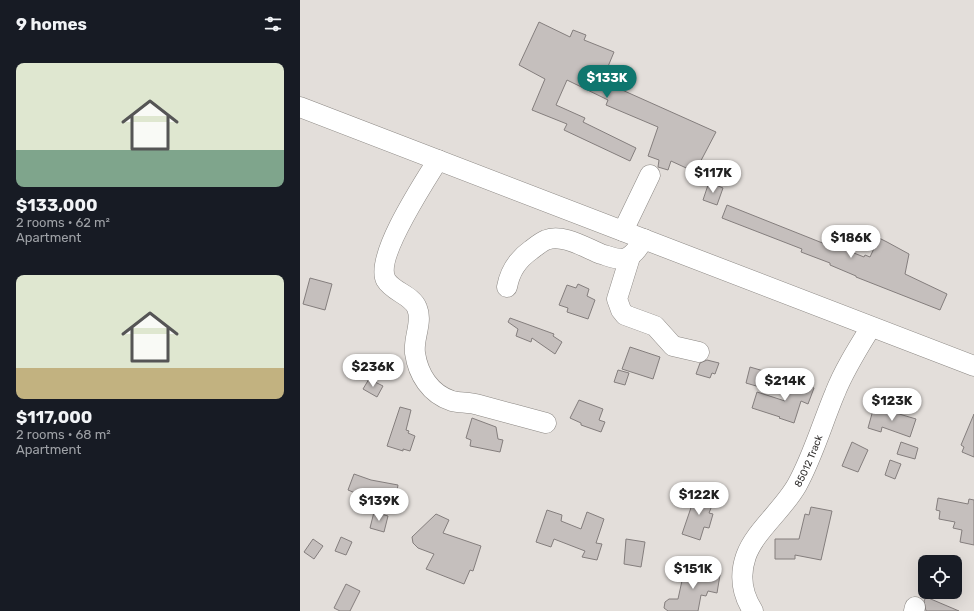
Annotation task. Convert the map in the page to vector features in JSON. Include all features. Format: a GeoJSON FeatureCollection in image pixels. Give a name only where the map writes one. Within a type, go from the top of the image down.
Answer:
{"type":"FeatureCollection","features":[{"type":"Feature","properties":{"kind":"street"},"geometry":{"type":"LineString","coordinates":[[300,107],[974,366]]}},
{"type":"Feature","properties":{"kind":"street"},"geometry":{"type":"LineString","coordinates":[[438,160],[412,201],[384,262],[385,279],[391,286],[411,300],[417,307],[419,316],[415,353],[421,373],[427,384],[434,391],[453,401],[478,405],[546,423]]}},
{"type":"Feature","properties":{"kind":"street"},"geometry":{"type":"LineString","coordinates":[[623,231],[650,175]]}},
{"type":"Feature","properties":{"kind":"street"},"geometry":{"type":"LineString","coordinates":[[507,287],[509,275],[513,266],[529,251],[549,239],[562,239],[617,259],[623,259],[630,256]]}},
{"type":"Feature","properties":{"kind":"street"},"geometry":{"type":"LineString","coordinates":[[644,239],[630,256],[617,298],[621,310],[625,315],[655,326],[673,346],[699,352]]}},
{"type":"Feature","properties":{"kind":"street","name":"85012 Track"},"geometry":{"type":"LineString","coordinates":[[753,611],[742,590],[742,570],[748,551],[762,530],[781,509],[797,485],[808,464],[835,392],[871,327]]}},
{"type":"Feature","properties":{"kind":"building"},"geometry":{"type":"Polygon","coordinates":[[[539,22],[570,37],[573,30],[586,35],[584,40],[614,52],[602,81],[716,132],[695,172],[671,161],[668,170],[658,167],[659,160],[648,156],[658,127],[606,105],[608,100],[567,80],[556,105],[585,118],[583,122],[636,148],[630,161],[564,130],[567,124],[532,110],[545,79],[519,65],[539,22]]]}},
{"type":"Feature","properties":{"kind":"building"},"geometry":{"type":"Polygon","coordinates":[[[709,182],[723,188],[717,205],[703,200],[709,182]]]}},
{"type":"Feature","properties":{"kind":"building"},"geometry":{"type":"Polygon","coordinates":[[[727,205],[830,246],[831,244],[864,257],[865,255],[870,257],[879,238],[909,254],[905,274],[947,294],[940,310],[856,277],[830,265],[830,263],[801,252],[802,249],[722,218],[727,205]]]}},
{"type":"Feature","properties":{"kind":"building"},"geometry":{"type":"Polygon","coordinates":[[[310,278],[332,284],[325,310],[303,304],[310,278]]]}},
{"type":"Feature","properties":{"kind":"building"},"geometry":{"type":"Polygon","coordinates":[[[578,284],[589,289],[587,296],[595,300],[588,319],[567,312],[568,308],[559,305],[567,285],[576,288],[578,284]]]}},
{"type":"Feature","properties":{"kind":"building"},"geometry":{"type":"Polygon","coordinates":[[[510,318],[554,334],[553,336],[562,342],[555,354],[532,338],[531,342],[516,336],[518,329],[508,322],[510,318]]]}},
{"type":"Feature","properties":{"kind":"building"},"geometry":{"type":"Polygon","coordinates":[[[630,347],[660,357],[653,379],[622,369],[630,347]]]}},
{"type":"Feature","properties":{"kind":"building"},"geometry":{"type":"Polygon","coordinates":[[[707,360],[719,363],[715,374],[712,373],[710,378],[696,374],[700,363],[707,360]]]}},
{"type":"Feature","properties":{"kind":"building"},"geometry":{"type":"Polygon","coordinates":[[[750,367],[767,372],[763,388],[746,383],[750,367]]]}},
{"type":"Feature","properties":{"kind":"building"},"geometry":{"type":"Polygon","coordinates":[[[618,370],[629,373],[625,385],[614,382],[618,370]]]}},
{"type":"Feature","properties":{"kind":"building"},"geometry":{"type":"Polygon","coordinates":[[[369,379],[383,386],[377,397],[363,389],[369,379]]]}},
{"type":"Feature","properties":{"kind":"building"},"geometry":{"type":"Polygon","coordinates":[[[793,380],[814,388],[808,404],[801,401],[794,423],[752,408],[757,392],[785,401],[793,380]]]}},
{"type":"Feature","properties":{"kind":"building"},"geometry":{"type":"Polygon","coordinates":[[[579,400],[603,409],[599,420],[605,422],[601,432],[581,425],[581,423],[570,418],[579,400]]]}},
{"type":"Feature","properties":{"kind":"building"},"geometry":{"type":"Polygon","coordinates":[[[400,407],[411,410],[406,430],[409,431],[408,433],[415,436],[410,451],[403,449],[403,451],[387,446],[400,407]]]}},
{"type":"Feature","properties":{"kind":"building"},"geometry":{"type":"Polygon","coordinates":[[[879,408],[916,419],[910,437],[882,427],[881,432],[868,428],[873,410],[878,411],[879,408]]]}},
{"type":"Feature","properties":{"kind":"building"},"geometry":{"type":"Polygon","coordinates":[[[974,414],[974,457],[962,452],[964,447],[961,445],[974,414]]]}},
{"type":"Feature","properties":{"kind":"building"},"geometry":{"type":"Polygon","coordinates":[[[472,418],[496,427],[498,439],[503,440],[500,452],[470,446],[471,440],[466,438],[472,418]]]}},
{"type":"Feature","properties":{"kind":"building"},"geometry":{"type":"Polygon","coordinates":[[[852,442],[868,450],[858,472],[842,466],[852,442]]]}},
{"type":"Feature","properties":{"kind":"building"},"geometry":{"type":"Polygon","coordinates":[[[901,442],[918,448],[915,459],[897,454],[901,442]]]}},
{"type":"Feature","properties":{"kind":"building"},"geometry":{"type":"Polygon","coordinates":[[[890,460],[901,464],[895,479],[885,475],[890,460]]]}},
{"type":"Feature","properties":{"kind":"building"},"geometry":{"type":"Polygon","coordinates":[[[354,474],[371,480],[398,485],[396,496],[390,495],[382,509],[360,495],[348,490],[354,474]]]}},
{"type":"Feature","properties":{"kind":"building"},"geometry":{"type":"Polygon","coordinates":[[[697,490],[710,494],[708,502],[713,503],[709,513],[713,514],[709,528],[704,527],[700,540],[682,534],[697,490]]]}},
{"type":"Feature","properties":{"kind":"building"},"geometry":{"type":"Polygon","coordinates":[[[938,498],[968,504],[969,499],[974,500],[974,545],[960,542],[962,530],[953,528],[955,522],[939,519],[940,511],[936,510],[938,498]]]}},
{"type":"Feature","properties":{"kind":"building"},"geometry":{"type":"Polygon","coordinates":[[[811,507],[832,511],[821,560],[795,555],[795,559],[775,559],[775,539],[799,539],[805,514],[809,515],[811,507]]]}},
{"type":"Feature","properties":{"kind":"building"},"geometry":{"type":"Polygon","coordinates":[[[547,510],[562,515],[561,521],[581,529],[587,512],[604,519],[596,543],[602,544],[597,560],[582,557],[585,551],[554,539],[551,547],[536,542],[547,510]]]}},
{"type":"Feature","properties":{"kind":"building"},"geometry":{"type":"Polygon","coordinates":[[[374,512],[388,516],[384,532],[370,528],[374,512]]]}},
{"type":"Feature","properties":{"kind":"building"},"geometry":{"type":"Polygon","coordinates":[[[436,514],[449,520],[443,533],[481,546],[473,571],[470,570],[464,584],[426,569],[434,554],[418,548],[413,543],[412,537],[436,514]]]}},
{"type":"Feature","properties":{"kind":"building"},"geometry":{"type":"Polygon","coordinates":[[[341,537],[352,542],[346,555],[335,551],[341,537]]]}},
{"type":"Feature","properties":{"kind":"building"},"geometry":{"type":"Polygon","coordinates":[[[313,539],[323,546],[314,559],[304,552],[313,539]]]}},
{"type":"Feature","properties":{"kind":"building"},"geometry":{"type":"Polygon","coordinates":[[[626,539],[645,542],[641,567],[624,564],[626,539]]]}},
{"type":"Feature","properties":{"kind":"building"},"geometry":{"type":"Polygon","coordinates":[[[685,567],[720,575],[717,593],[708,591],[706,596],[701,595],[698,611],[668,611],[664,608],[665,602],[669,599],[678,599],[685,567]]]}},
{"type":"Feature","properties":{"kind":"building"},"geometry":{"type":"Polygon","coordinates":[[[346,584],[360,591],[350,611],[340,611],[334,608],[346,584]]]}},
{"type":"Feature","properties":{"kind":"building"},"geometry":{"type":"Polygon","coordinates":[[[925,599],[931,599],[959,611],[926,611],[925,599]]]}}]}
